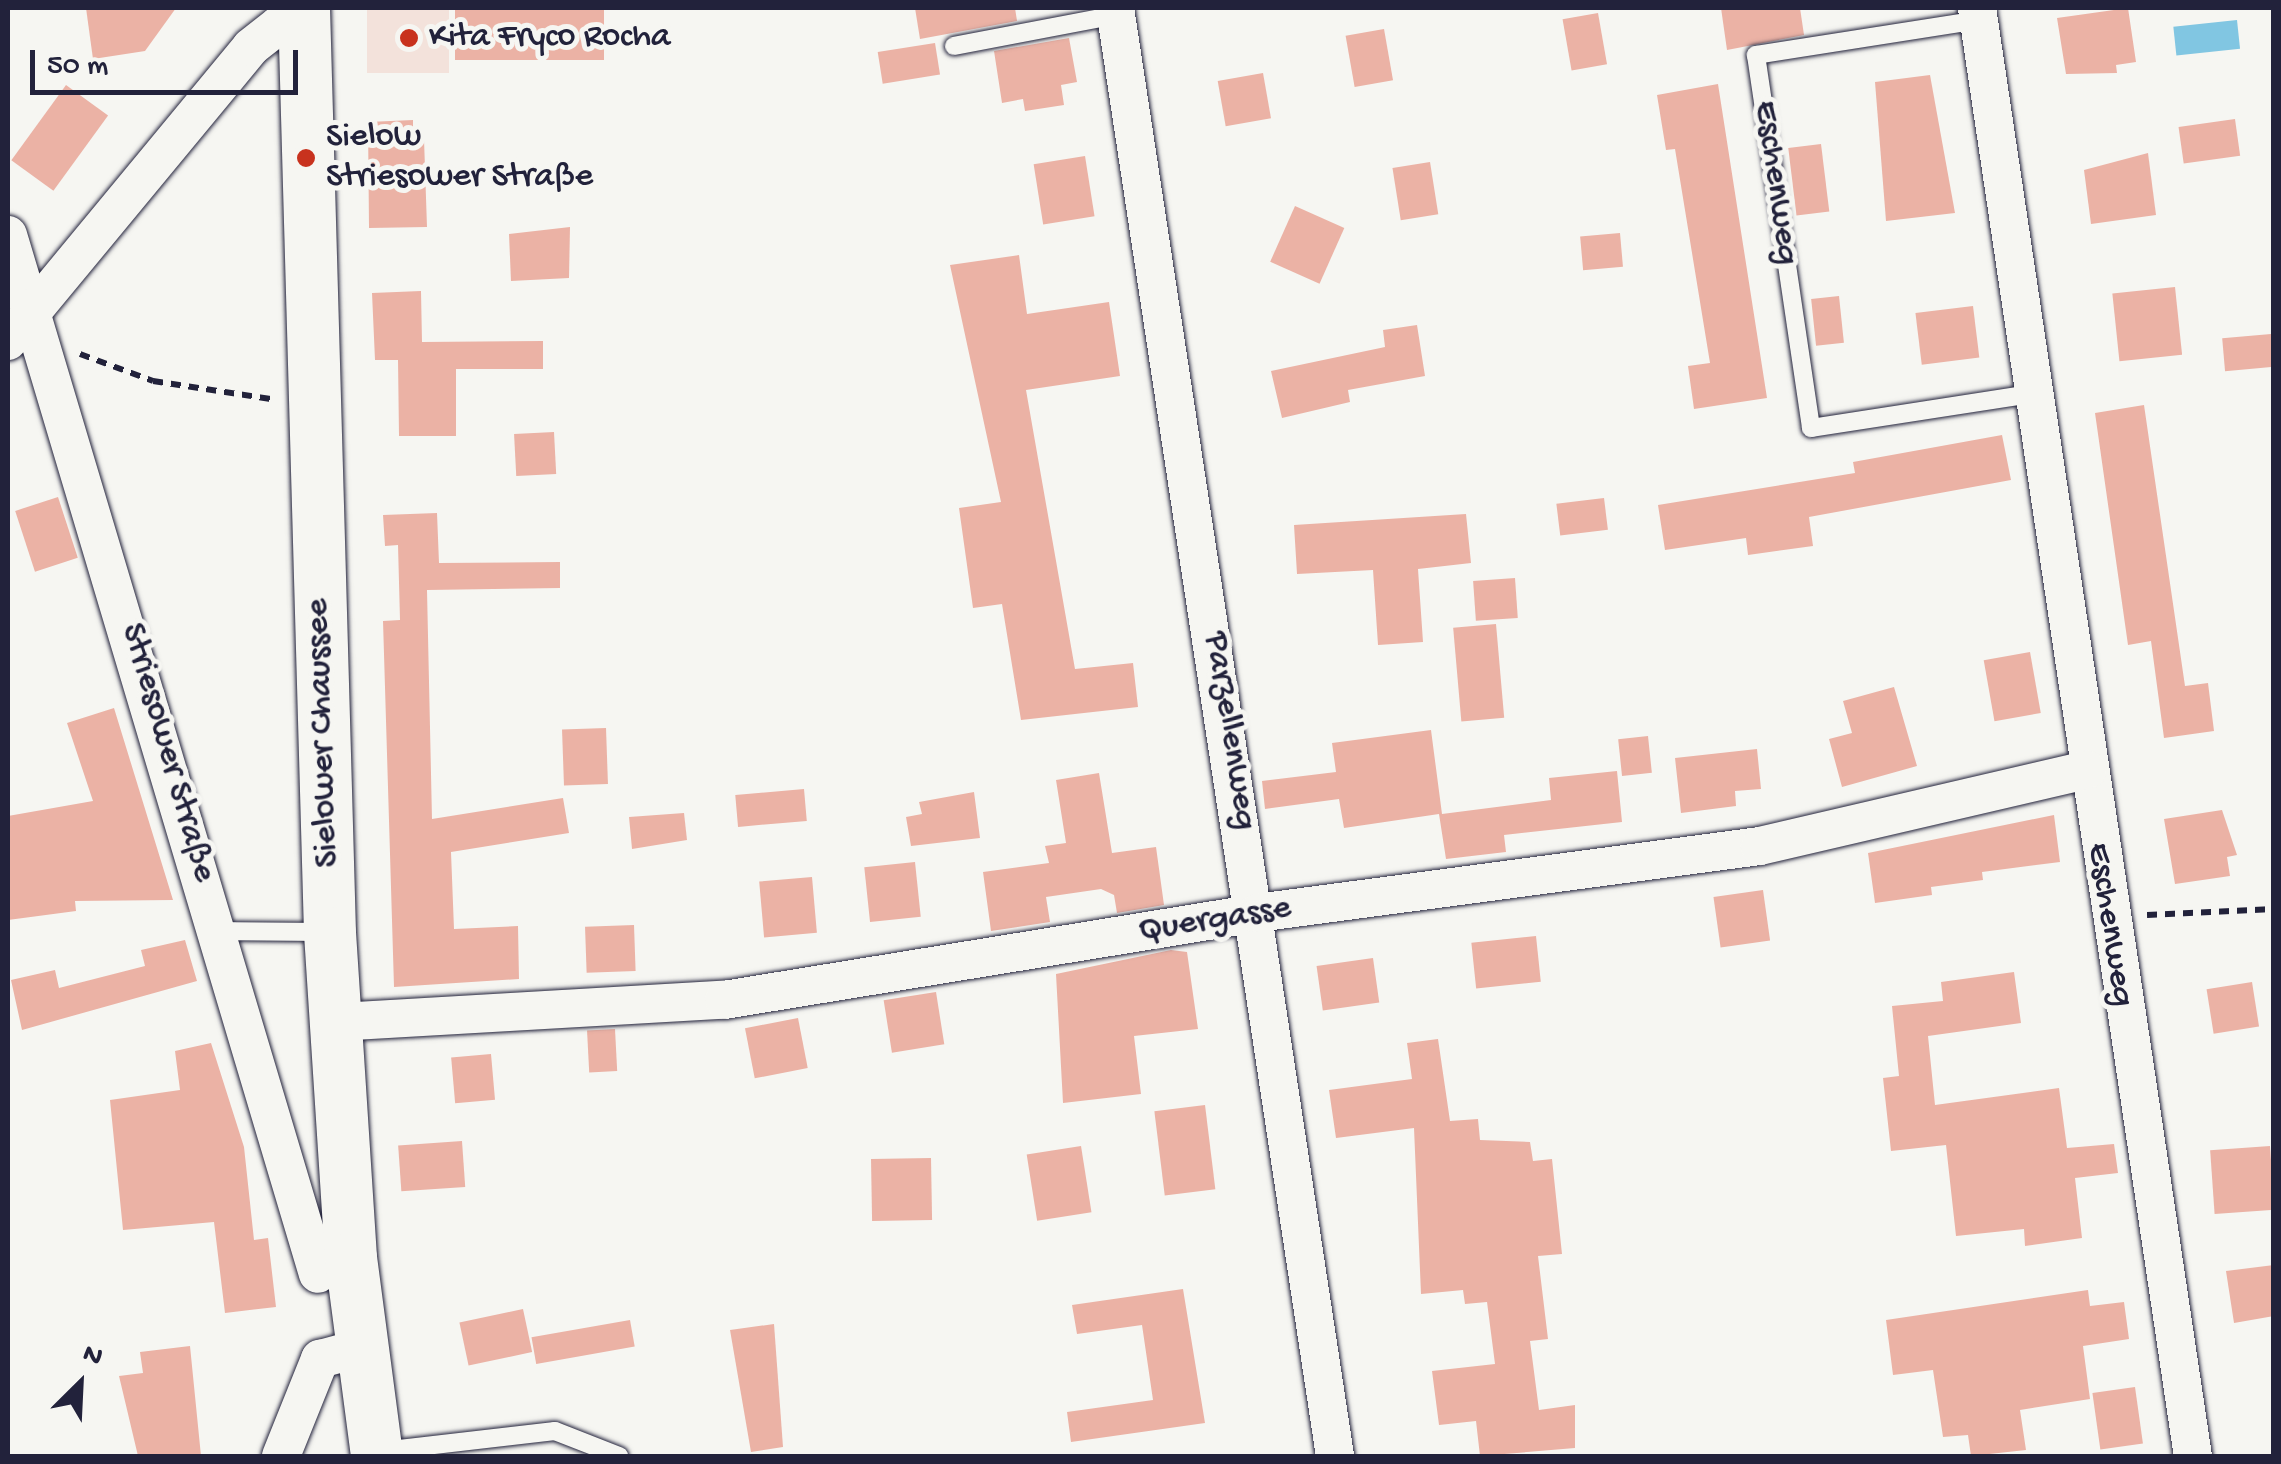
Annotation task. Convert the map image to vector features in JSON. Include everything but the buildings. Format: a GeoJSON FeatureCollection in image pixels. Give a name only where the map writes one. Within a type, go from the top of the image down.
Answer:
{"type":"FeatureCollection","features":[{"type":"Feature","properties":{"kind":"main road","name":"Sielower Chaussee"},"geometry":{"type":"LineString","coordinates":[[304,16],[330,933],[362,1348],[377,1454]]}},
{"type":"Feature","properties":{"kind":"street","name":"Parzellenweg"},"geometry":{"type":"LineString","coordinates":[[1116,11],[1258,913],[1335,1456]]}},
{"type":"Feature","properties":{"kind":"street","name":"Eschenweg"},"geometry":{"type":"LineString","coordinates":[[1978,14],[2036,393],[2106,917],[2193,1456]]}},
{"type":"Feature","properties":{"kind":"street"},"geometry":{"type":"LineString","coordinates":[[8,341],[251,47],[280,26],[304,16]]}},
{"type":"Feature","properties":{"kind":"street","name":"Striesower Straße"},"geometry":{"type":"LineString","coordinates":[[8,234],[36,305],[318,1274]]}},
{"type":"Feature","properties":{"kind":"street","name":"Quergasse"},"geometry":{"type":"LineString","coordinates":[[337,1022],[724,1000],[1258,913],[1760,846],[2087,770]]}},
{"type":"Feature","properties":{"kind":"street"},"geometry":{"type":"LineString","coordinates":[[281,1456],[320,1359],[362,1348]]}},
{"type":"Feature","properties":{"kind":"lane"},"geometry":{"type":"LineString","coordinates":[[954,46],[1116,11]]}},
{"type":"Feature","properties":{"kind":"lane","name":"Eschenweg"},"geometry":{"type":"LineString","coordinates":[[1978,14],[1756,55],[1811,428],[2036,393]]}},
{"type":"Feature","properties":{"kind":"lane"},"geometry":{"type":"LineString","coordinates":[[219,930],[330,933]]}},
{"type":"Feature","properties":{"kind":"lane"},"geometry":{"type":"LineString","coordinates":[[377,1454],[555,1431],[619,1456]]}},
{"type":"Feature","properties":{"kind":"path"},"geometry":{"type":"LineString","coordinates":[[46,342],[152,381],[314,404]]}},
{"type":"Feature","properties":{"kind":"path"},"geometry":{"type":"LineString","coordinates":[[2106,917],[2274,909]]}},
{"type":"Feature","properties":{"kind":"shaded area","name":"Kita Fryco Rocha"},"geometry":{"type":"Polygon","coordinates":[[[367,8],[449,8],[449,73],[367,73],[367,8]]]}},
{"type":"Feature","properties":{"kind":"water"},"geometry":{"type":"Polygon","coordinates":[[[2237,20],[2240,49],[2176,56],[2173,27],[2237,20]]]}},
{"type":"Feature","properties":{"kind":"place","name":"Kita Fryco Rocha"},"geometry":{"type":"Point","coordinates":[409,38]}},
{"type":"Feature","properties":{"kind":"place","name":"Sielow Striesower Straße"},"geometry":{"type":"Point","coordinates":[306,158]}}]}
